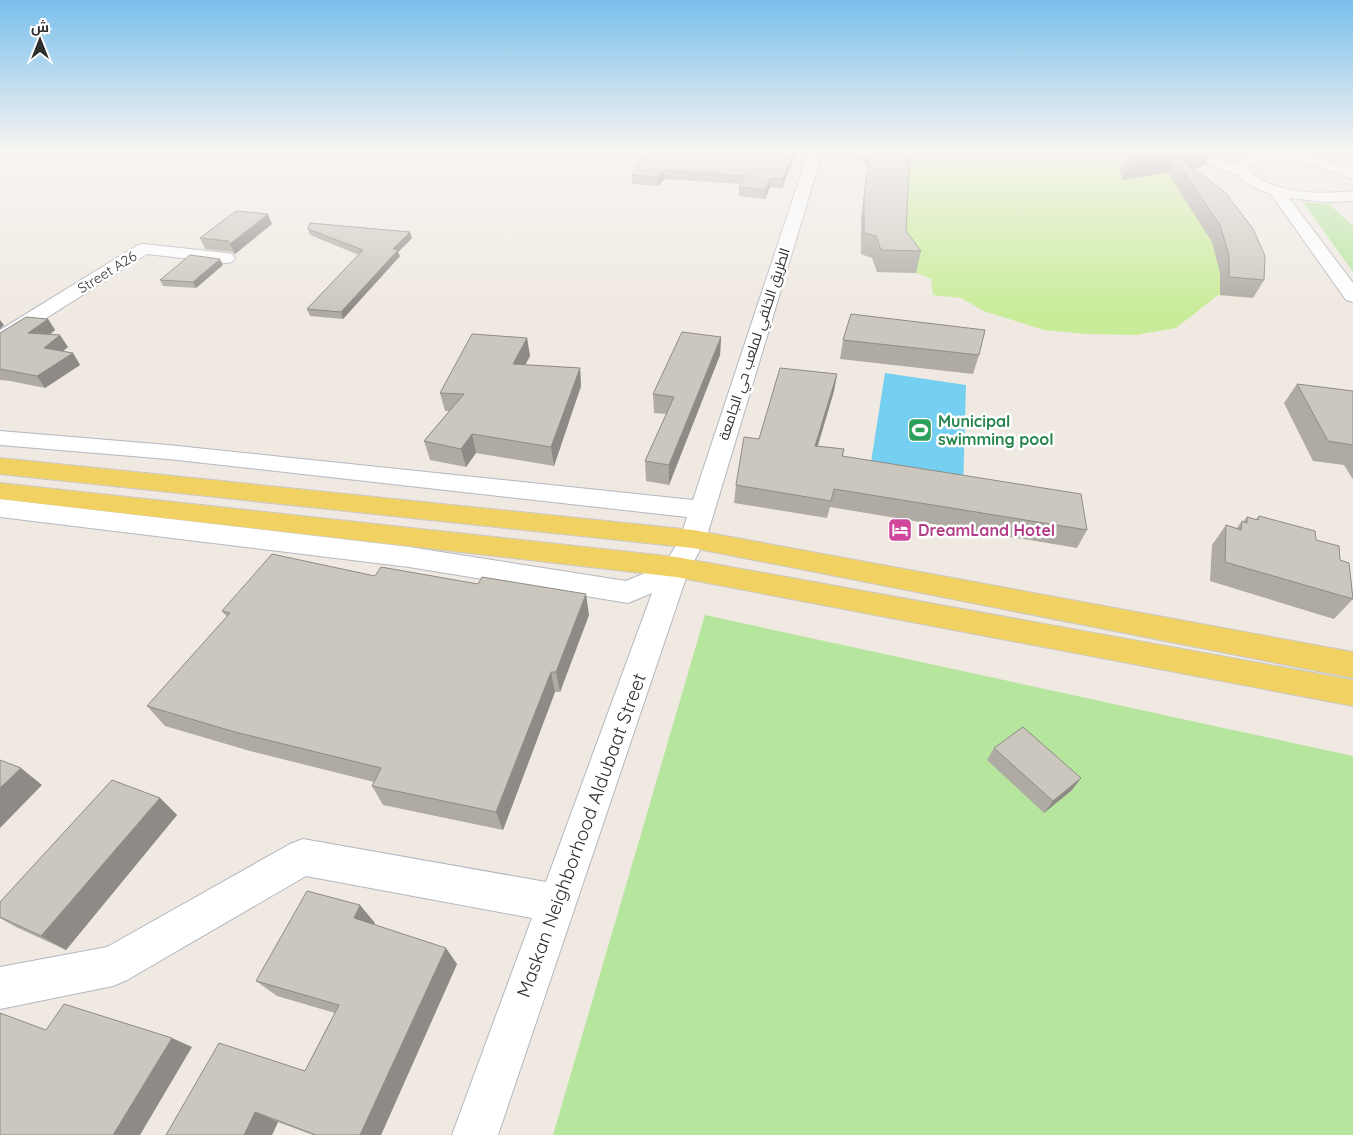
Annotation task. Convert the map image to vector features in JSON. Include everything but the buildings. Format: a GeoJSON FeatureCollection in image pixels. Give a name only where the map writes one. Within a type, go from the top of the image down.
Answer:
{"type":"FeatureCollection","features":[{"type":"Feature","properties":{"kind":"main road"},"geometry":{"type":"LineString","coordinates":[[0,466],[686,547],[1353,666]]}},
{"type":"Feature","properties":{"kind":"main road"},"geometry":{"type":"LineString","coordinates":[[0,490],[686,547],[1353,693]]}},
{"type":"Feature","properties":{"kind":"street","name":"الطريق الخلفي لملعب حي الجامعة"},"geometry":{"type":"LineString","coordinates":[[686,547],[799,203]]}},
{"type":"Feature","properties":{"kind":"street"},"geometry":{"type":"LineString","coordinates":[[1285,203],[1353,296]]}},
{"type":"Feature","properties":{"kind":"street","name":"Street A26"},"geometry":{"type":"LineString","coordinates":[[0,340],[144,249],[226,258]]}},
{"type":"Feature","properties":{"kind":"street"},"geometry":{"type":"LineString","coordinates":[[0,438],[168,452],[686,547]]}},
{"type":"Feature","properties":{"kind":"street"},"geometry":{"type":"LineString","coordinates":[[0,508],[409,557],[628,592],[686,547]]}},
{"type":"Feature","properties":{"kind":"street","name":"Maskan Neighborhood Aldubaat Street"},"geometry":{"type":"LineString","coordinates":[[475,1135],[556,903],[686,547]]}},
{"type":"Feature","properties":{"kind":"street"},"geometry":{"type":"LineString","coordinates":[[0,988],[113,966],[302,856],[556,903]]}},
{"type":"Feature","properties":{"kind":"green space"},"geometry":{"type":"Polygon","coordinates":[[[866,203],[1195,203],[1253,298],[1218,295],[1176,328],[1136,335],[1086,334],[1044,330],[984,311],[961,298],[933,295],[931,279],[916,273],[877,272],[872,258],[861,254],[861,217],[866,203]]]}},
{"type":"Feature","properties":{"kind":"green space"},"geometry":{"type":"Polygon","coordinates":[[[1304,203],[1329,204],[1353,226],[1353,272],[1304,203]]]}},
{"type":"Feature","properties":{"kind":"green space"},"geometry":{"type":"Polygon","coordinates":[[[705,615],[1353,756],[1353,1135],[553,1135],[705,615]]]}},
{"type":"Feature","properties":{"kind":"water","name":"Municipal swimming pool"},"geometry":{"type":"Polygon","coordinates":[[[885,373],[966,385],[963,490],[869,475],[885,373]]]}},
{"type":"Feature","properties":{"kind":"place","name":"Municipal swimming pool"},"geometry":{"type":"Point","coordinates":[920,430]}},
{"type":"Feature","properties":{"kind":"place","name":"DreamLand Hotel"},"geometry":{"type":"Point","coordinates":[900,530]}}]}
